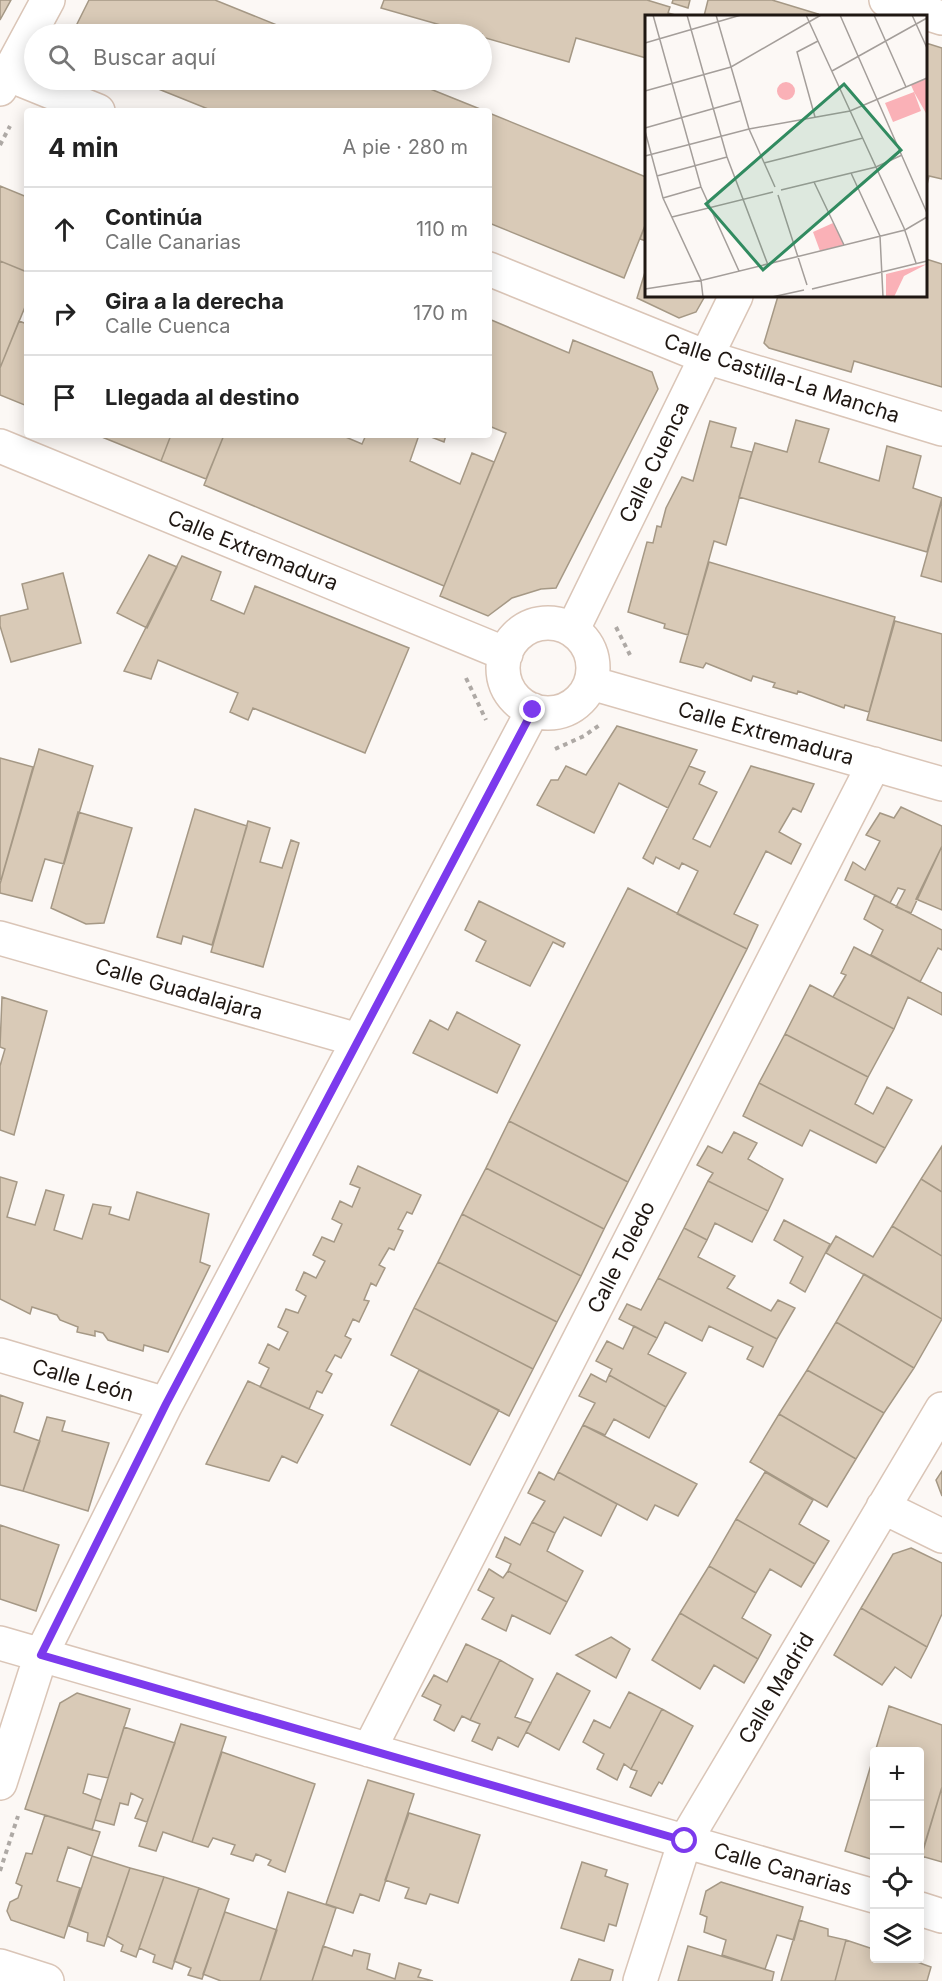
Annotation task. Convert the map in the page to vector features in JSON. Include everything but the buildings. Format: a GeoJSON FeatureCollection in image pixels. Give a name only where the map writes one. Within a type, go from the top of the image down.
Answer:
{"type":"FeatureCollection","features":[{"type":"Feature","properties":{"kind":"street"},"geometry":{"type":"LineString","coordinates":[[35,24],[48,0]]}},
{"type":"Feature","properties":{"kind":"street"},"geometry":{"type":"LineString","coordinates":[[874,15],[881,0]]}},
{"type":"Feature","properties":{"kind":"street"},"geometry":{"type":"LineString","coordinates":[[886,0],[942,18]]}},
{"type":"Feature","properties":{"kind":"street"},"geometry":{"type":"LineString","coordinates":[[24,44],[4,81],[24,87]]}},
{"type":"Feature","properties":{"kind":"street"},"geometry":{"type":"LineString","coordinates":[[32,90],[89,108]]}},
{"type":"Feature","properties":{"kind":"street","name":"Calle Castilla-La Mancha"},"geometry":{"type":"LineString","coordinates":[[492,270],[706,357],[942,429]]}},
{"type":"Feature","properties":{"kind":"street","name":"Calle Cuenca"},"geometry":{"type":"LineString","coordinates":[[573,629],[736,297]]}},
{"type":"Feature","properties":{"kind":"street","name":"Calle Extremadura"},"geometry":{"type":"LineString","coordinates":[[0,446],[506,654]]}},
{"type":"Feature","properties":{"kind":"street"},"geometry":{"type":"LineString","coordinates":[[547,622],[573,629],[584,640],[591,653],[594,668],[591,683],[584,696],[574,705],[547,713],[521,704],[511,694],[505,681],[506,654],[521,632],[534,625],[547,622]]}},
{"type":"Feature","properties":{"kind":"street","name":"Calle Extremadura"},"geometry":{"type":"LineString","coordinates":[[591,683],[942,784]]}},
{"type":"Feature","properties":{"kind":"street"},"geometry":{"type":"LineString","coordinates":[[0,1783],[41,1655],[166,1404],[533,710]]}},
{"type":"Feature","properties":{"kind":"street","name":"Calle Toledo"},"geometry":{"type":"LineString","coordinates":[[369,1750],[874,764]]}},
{"type":"Feature","properties":{"kind":"street","name":"Calle Guadalajara"},"geometry":{"type":"LineString","coordinates":[[0,938],[358,1040]]}},
{"type":"Feature","properties":{"kind":"street","name":"Calle León"},"geometry":{"type":"LineString","coordinates":[[0,1355],[166,1404]]}},
{"type":"Feature","properties":{"kind":"street","name":"Calle Madrid"},"geometry":{"type":"LineString","coordinates":[[640,1981],[685,1841],[942,1409]]}},
{"type":"Feature","properties":{"kind":"street"},"geometry":{"type":"LineString","coordinates":[[883,1507],[942,1536]]}},
{"type":"Feature","properties":{"kind":"street","name":"Calle Canarias"},"geometry":{"type":"LineString","coordinates":[[0,1643],[870,1895]]}},
{"type":"Feature","properties":{"kind":"street"},"geometry":{"type":"LineString","coordinates":[[924,1910],[942,1916]]}},
{"type":"Feature","properties":{"kind":"street"},"geometry":{"type":"LineString","coordinates":[[0,1966],[47,1981]]}},
{"type":"Feature","properties":{"kind":"path"},"geometry":{"type":"LineString","coordinates":[[613,624],[630,657],[629,663]]}},
{"type":"Feature","properties":{"kind":"path"},"geometry":{"type":"LineString","coordinates":[[548,748],[558,750],[584,736],[606,718]]}},
{"type":"Feature","properties":{"kind":"route"},"geometry":{"type":"LineString","coordinates":[[533,710],[166,1404],[41,1655],[685,1841]]}}]}
